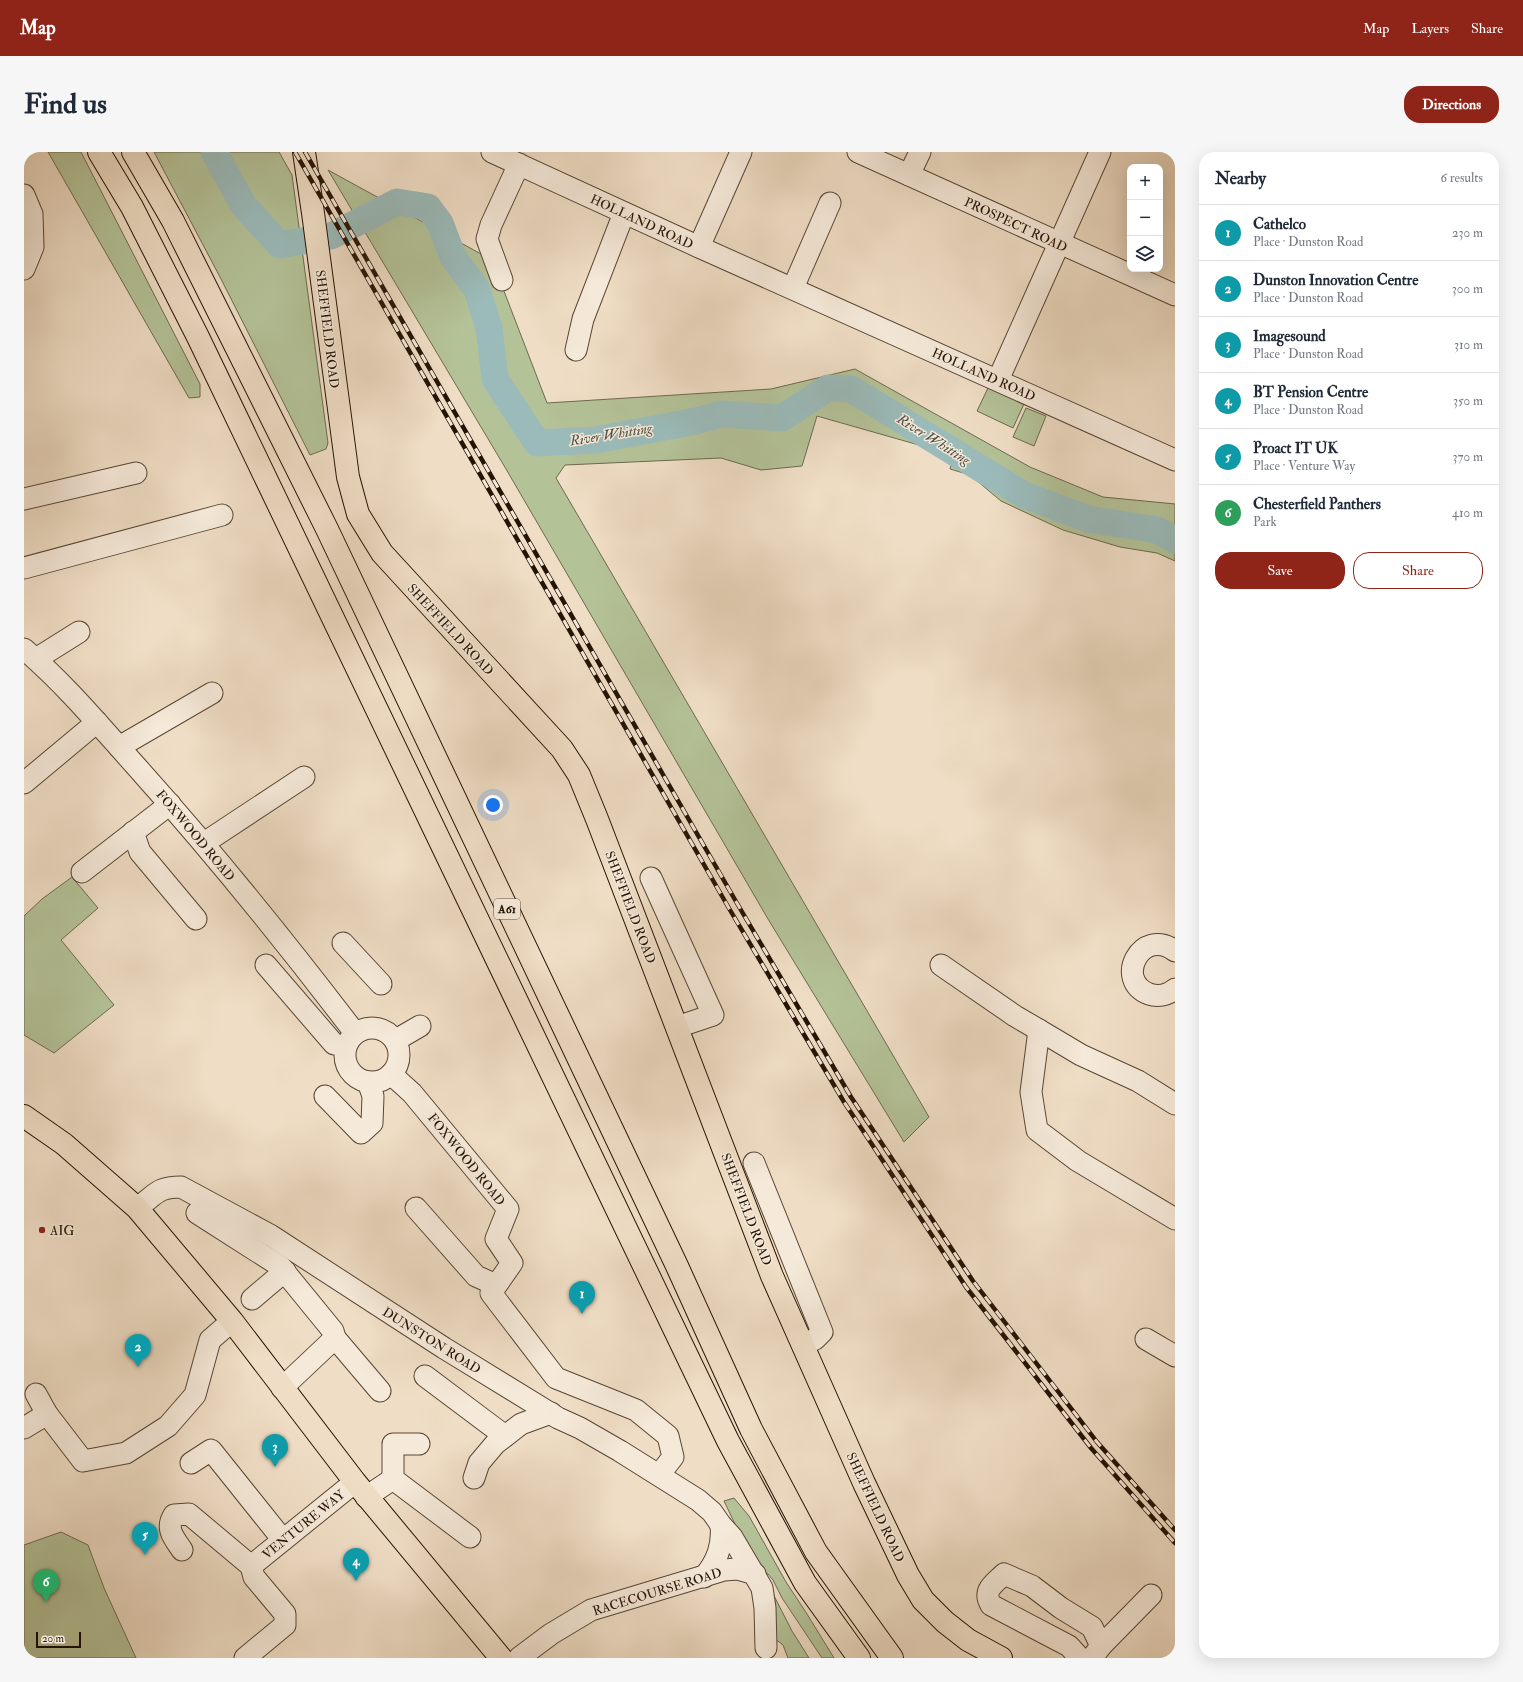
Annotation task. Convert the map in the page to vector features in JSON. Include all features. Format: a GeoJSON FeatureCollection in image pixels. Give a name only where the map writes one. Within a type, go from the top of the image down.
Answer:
{"type":"FeatureCollection","features":[{"type":"Feature","properties":{"kind":"main road","name":"A61"},"geometry":{"type":"LineString","coordinates":[[100,152],[132,207],[198,337],[728,1441],[805,1582],[859,1658]]}},
{"type":"Feature","properties":{"kind":"main road","name":"A61"},"geometry":{"type":"LineString","coordinates":[[133,152],[173,221],[331,537],[666,1245],[751,1429],[816,1552],[892,1658]]}},
{"type":"Feature","properties":{"kind":"main road","name":"SHEFFIELD ROAD"},"geometry":{"type":"LineString","coordinates":[[304,152],[348,477],[358,514],[382,553],[562,749],[579,775],[772,1276],[864,1483],[908,1575],[923,1600],[945,1622],[968,1640],[996,1657]]}},
{"type":"Feature","properties":{"kind":"main road"},"geometry":{"type":"LineString","coordinates":[[24,1116],[64,1144],[137,1208],[232,1321],[361,1490],[501,1658]]}},
{"type":"Feature","properties":{"kind":"street","name":"HOLLAND ROAD"},"geometry":{"type":"LineString","coordinates":[[492,152],[517,159],[624,213],[1175,460]]}},
{"type":"Feature","properties":{"kind":"street"},"geometry":{"type":"LineString","coordinates":[[699,247],[741,152]]}},
{"type":"Feature","properties":{"kind":"street","name":"PROSPECT ROAD"},"geometry":{"type":"LineString","coordinates":[[858,152],[1059,244],[1175,295]]}},
{"type":"Feature","properties":{"kind":"street"},"geometry":{"type":"LineString","coordinates":[[909,175],[920,152]]}},
{"type":"Feature","properties":{"kind":"street"},"geometry":{"type":"LineString","coordinates":[[998,380],[1100,152]]}},
{"type":"Feature","properties":{"kind":"street"},"geometry":{"type":"LineString","coordinates":[[502,280],[487,239],[517,159]]}},
{"type":"Feature","properties":{"kind":"street"},"geometry":{"type":"LineString","coordinates":[[24,195],[32,214],[33,248],[24,269]]}},
{"type":"Feature","properties":{"kind":"street"},"geometry":{"type":"LineString","coordinates":[[793,288],[830,203]]}},
{"type":"Feature","properties":{"kind":"street"},"geometry":{"type":"LineString","coordinates":[[576,350],[583,319],[624,213]]}},
{"type":"Feature","properties":{"kind":"street"},"geometry":{"type":"LineString","coordinates":[[24,499],[136,473]]}},
{"type":"Feature","properties":{"kind":"street"},"geometry":{"type":"LineString","coordinates":[[24,568],[222,515]]}},
{"type":"Feature","properties":{"kind":"street"},"geometry":{"type":"LineString","coordinates":[[30,654],[79,632]]}},
{"type":"Feature","properties":{"kind":"street","name":"FOXWOOD ROAD"},"geometry":{"type":"LineString","coordinates":[[30,654],[62,684],[97,722],[204,843],[303,964],[355,1034]]}},
{"type":"Feature","properties":{"kind":"street"},"geometry":{"type":"LineString","coordinates":[[119,748],[212,693]]}},
{"type":"Feature","properties":{"kind":"street"},"geometry":{"type":"LineString","coordinates":[[24,784],[97,722]]}},
{"type":"Feature","properties":{"kind":"street"},"geometry":{"type":"LineString","coordinates":[[204,843],[304,777]]}},
{"type":"Feature","properties":{"kind":"street"},"geometry":{"type":"LineString","coordinates":[[82,872],[170,804]]}},
{"type":"Feature","properties":{"kind":"street"},"geometry":{"type":"LineString","coordinates":[[133,832],[140,852],[196,919]]}},
{"type":"Feature","properties":{"kind":"street"},"geometry":{"type":"LineString","coordinates":[[651,878],[713,1014],[677,1027]]}},
{"type":"Feature","properties":{"kind":"street"},"geometry":{"type":"LineString","coordinates":[[343,943],[382,984]]}},
{"type":"Feature","properties":{"kind":"street"},"geometry":{"type":"LineString","coordinates":[[1174,991],[1159,995],[1152,995],[1144,991],[1136,983],[1132,969],[1139,953],[1150,946],[1163,945],[1175,951]]}},
{"type":"Feature","properties":{"kind":"street"},"geometry":{"type":"LineString","coordinates":[[280,982],[303,964]]}},
{"type":"Feature","properties":{"kind":"street"},"geometry":{"type":"LineString","coordinates":[[266,965],[334,1044]]}},
{"type":"Feature","properties":{"kind":"street"},"geometry":{"type":"LineString","coordinates":[[942,965],[1015,1016],[1081,1055],[1138,1081],[1175,1104]]}},
{"type":"Feature","properties":{"kind":"street"},"geometry":{"type":"LineString","coordinates":[[396,1040],[420,1026]]}},
{"type":"Feature","properties":{"kind":"street"},"geometry":{"type":"LineString","coordinates":[[372,1027],[386,1031],[396,1040],[400,1058],[397,1067],[391,1074],[376,1082],[368,1082],[360,1079],[352,1073],[345,1057],[349,1040],[355,1034],[363,1029],[372,1027]]}},
{"type":"Feature","properties":{"kind":"street"},"geometry":{"type":"LineString","coordinates":[[1039,1030],[1031,1092],[1037,1130],[1078,1161],[1175,1219]]}},
{"type":"Feature","properties":{"kind":"street","name":"FOXWOOD ROAD"},"geometry":{"type":"LineString","coordinates":[[391,1074],[412,1093],[508,1209],[496,1239],[512,1263],[493,1289]]}},
{"type":"Feature","properties":{"kind":"street"},"geometry":{"type":"LineString","coordinates":[[326,1096],[361,1133],[372,1123],[373,1096],[368,1082]]}},
{"type":"Feature","properties":{"kind":"street"},"geometry":{"type":"LineString","coordinates":[[754,1163],[822,1332],[815,1339],[803,1345]]}},
{"type":"Feature","properties":{"kind":"street","name":"DUNSTON ROAD"},"geometry":{"type":"LineString","coordinates":[[137,1208],[155,1193],[168,1187],[181,1187],[270,1235],[444,1348],[551,1413],[613,1447],[659,1475],[708,1508],[720,1526],[732,1537],[755,1574]]}},
{"type":"Feature","properties":{"kind":"street"},"geometry":{"type":"LineString","coordinates":[[416,1208],[476,1276],[493,1289],[556,1378],[636,1410],[668,1436],[673,1457],[659,1475]]}},
{"type":"Feature","properties":{"kind":"street"},"geometry":{"type":"LineString","coordinates":[[197,1213],[280,1266],[333,1331],[335,1338],[380,1392]]}},
{"type":"Feature","properties":{"kind":"street"},"geometry":{"type":"LineString","coordinates":[[252,1299],[285,1271]]}},
{"type":"Feature","properties":{"kind":"street"},"geometry":{"type":"LineString","coordinates":[[36,1394],[47,1414],[83,1461],[126,1452],[168,1426],[195,1395],[210,1340],[232,1321]]}},
{"type":"Feature","properties":{"kind":"street"},"geometry":{"type":"LineString","coordinates":[[282,1388],[335,1338]]}},
{"type":"Feature","properties":{"kind":"street"},"geometry":{"type":"LineString","coordinates":[[1146,1339],[1175,1356]]}},
{"type":"Feature","properties":{"kind":"street"},"geometry":{"type":"LineString","coordinates":[[425,1376],[505,1436]]}},
{"type":"Feature","properties":{"kind":"street"},"geometry":{"type":"LineString","coordinates":[[474,1478],[480,1463],[487,1452],[505,1436],[521,1424],[551,1413]]}},
{"type":"Feature","properties":{"kind":"street"},"geometry":{"type":"LineString","coordinates":[[24,1428],[47,1414]]}},
{"type":"Feature","properties":{"kind":"street"},"geometry":{"type":"LineString","coordinates":[[419,1444],[393,1444],[393,1479],[470,1537]]}},
{"type":"Feature","properties":{"kind":"street"},"geometry":{"type":"LineString","coordinates":[[191,1464],[211,1450],[283,1540]]}},
{"type":"Feature","properties":{"kind":"street","name":"VENTURE WAY"},"geometry":{"type":"LineString","coordinates":[[251,1566],[283,1540],[361,1490],[393,1479]]}},
{"type":"Feature","properties":{"kind":"street"},"geometry":{"type":"LineString","coordinates":[[182,1550],[169,1528],[170,1521],[174,1515],[189,1514],[251,1566],[254,1577],[285,1614],[285,1625],[245,1658]]}},
{"type":"Feature","properties":{"kind":"street"},"geometry":{"type":"LineString","coordinates":[[704,1577],[713,1566],[718,1556],[721,1540],[720,1526]]}},
{"type":"Feature","properties":{"kind":"street","name":"RACECOURSE ROAD"},"geometry":{"type":"LineString","coordinates":[[519,1658],[555,1631],[591,1610],[724,1570],[736,1569],[755,1574]]}},
{"type":"Feature","properties":{"kind":"street"},"geometry":{"type":"LineString","coordinates":[[755,1574],[762,1588],[765,1608],[766,1648]]}},
{"type":"Feature","properties":{"kind":"street"},"geometry":{"type":"LineString","coordinates":[[1080,1658],[1069,1646],[991,1606],[987,1599],[988,1590],[1004,1574],[1032,1586],[1061,1608],[1092,1627],[1096,1652]]}},
{"type":"Feature","properties":{"kind":"street"},"geometry":{"type":"LineString","coordinates":[[1096,1652],[1151,1594]]}},
{"type":"Feature","properties":{"kind":"green space"},"geometry":{"type":"Polygon","coordinates":[[[48,152],[81,152],[200,384],[200,397],[189,398],[48,152]]]}},
{"type":"Feature","properties":{"kind":"green space"},"geometry":{"type":"Polygon","coordinates":[[[154,152],[279,152],[292,175],[328,443],[326,449],[310,455],[220,277],[154,152]]]}},
{"type":"Feature","properties":{"kind":"green space"},"geometry":{"type":"Polygon","coordinates":[[[328,170],[492,260],[547,403],[771,389],[855,369],[1030,467],[1103,497],[1175,504],[1175,561],[1157,553],[1120,547],[1063,530],[1001,501],[970,475],[950,469],[954,455],[817,416],[802,466],[761,470],[721,458],[565,465],[556,478],[929,1117],[904,1142],[768,919],[506,469],[328,170]]]}},
{"type":"Feature","properties":{"kind":"green space"},"geometry":{"type":"Polygon","coordinates":[[[988,388],[1024,404],[1013,428],[977,411],[988,388]]]}},
{"type":"Feature","properties":{"kind":"green space"},"geometry":{"type":"Polygon","coordinates":[[[1026,408],[1046,416],[1034,446],[1013,437],[1026,408]]]}},
{"type":"Feature","properties":{"kind":"green space"},"geometry":{"type":"Polygon","coordinates":[[[72,877],[98,908],[61,940],[114,1005],[54,1053],[24,1035],[24,916],[42,899],[72,877]]]}},
{"type":"Feature","properties":{"kind":"green space"},"geometry":{"type":"Polygon","coordinates":[[[734,1498],[749,1516],[786,1582],[834,1658],[822,1658],[782,1598],[773,1580],[768,1574],[755,1566],[724,1501],[734,1498]]]}},
{"type":"Feature","properties":{"kind":"green space"},"geometry":{"type":"Polygon","coordinates":[[[61,1532],[88,1545],[104,1588],[136,1658],[24,1658],[24,1545],[61,1532]]]}},
{"type":"Feature","properties":{"kind":"green space"},"geometry":{"type":"Polygon","coordinates":[[[771,1590],[792,1631],[809,1658],[788,1658],[783,1645],[774,1638],[771,1590]]]}},
{"type":"Feature","properties":{"kind":"waterway","name":"River Whitting"},"geometry":{"type":"LineString","coordinates":[[214,152],[244,206],[280,245],[331,236],[397,202],[428,207],[440,223],[453,257],[477,290],[489,328],[495,379],[537,443],[596,440],[696,421],[722,414],[782,418],[828,388],[851,389],[1024,495],[1088,519],[1157,530],[1175,540]]}},
{"type":"Feature","properties":{"kind":"railway"},"geometry":{"type":"LineString","coordinates":[[295,152],[730,910],[844,1102],[966,1287],[1091,1448],[1175,1543]]}},
{"type":"Feature","properties":{"kind":"railway"},"geometry":{"type":"LineString","coordinates":[[305,152],[738,905],[851,1097],[973,1281],[1097,1442],[1175,1530]]}},
{"type":"Feature","properties":{"kind":"place","name":"AIG"},"geometry":{"type":"Point","coordinates":[42,1230]}},
{"type":"Feature","properties":{"kind":"place","name":"Cathelco"},"geometry":{"type":"Point","coordinates":[582,1314]}},
{"type":"Feature","properties":{"kind":"place","name":"Dunston Innovation Centre"},"geometry":{"type":"Point","coordinates":[138,1367]}},
{"type":"Feature","properties":{"kind":"place","name":"Imagesound"},"geometry":{"type":"Point","coordinates":[275,1467]}},
{"type":"Feature","properties":{"kind":"place","name":"Proact IT UK"},"geometry":{"type":"Point","coordinates":[145,1555]}},
{"type":"Feature","properties":{"kind":"place","name":"BT Pension Centre"},"geometry":{"type":"Point","coordinates":[356,1581]}},
{"type":"Feature","properties":{"kind":"place","name":"Chesterfield Panthers"},"geometry":{"type":"Point","coordinates":[46,1602]}}]}
